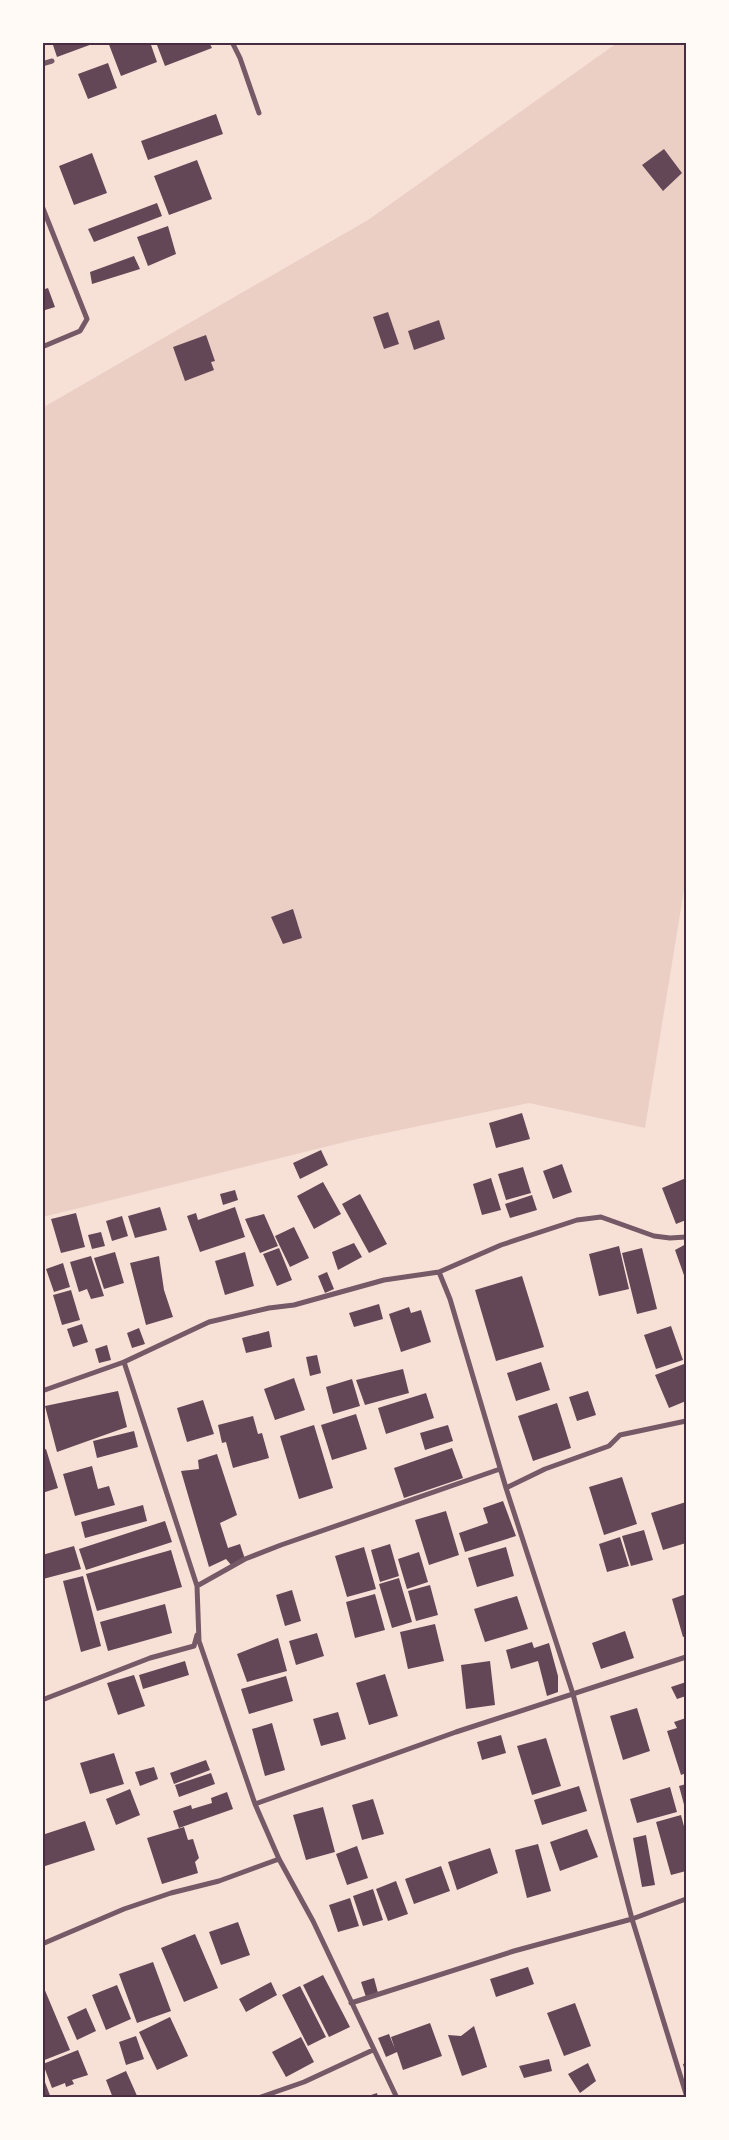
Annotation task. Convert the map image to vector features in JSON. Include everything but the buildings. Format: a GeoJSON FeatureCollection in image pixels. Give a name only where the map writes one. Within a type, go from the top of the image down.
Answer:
{"type":"FeatureCollection","features":[{"type":"Feature","properties":{"kind":"street"},"geometry":{"type":"LineString","coordinates":[[232,42],[240,58],[259,113]]}},
{"type":"Feature","properties":{"kind":"street"},"geometry":{"type":"LineString","coordinates":[[42,64],[52,61]]}},
{"type":"Feature","properties":{"kind":"street"},"geometry":{"type":"LineString","coordinates":[[42,206],[87,319],[80,331],[42,347]]}},
{"type":"Feature","properties":{"kind":"street"},"geometry":{"type":"LineString","coordinates":[[42,1391],[124,1362],[209,1322],[269,1308],[294,1305],[384,1280],[439,1272],[501,1245],[577,1220],[601,1217],[654,1236],[686,1237]]}},
{"type":"Feature","properties":{"kind":"street"},"geometry":{"type":"LineString","coordinates":[[439,1272],[450,1299],[500,1469],[573,1694],[632,1919],[686,2094]]}},
{"type":"Feature","properties":{"kind":"street"},"geometry":{"type":"LineString","coordinates":[[124,1362],[197,1586],[199,1641],[218,1701],[256,1804],[279,1859],[313,1920],[397,2098]]}},
{"type":"Feature","properties":{"kind":"street"},"geometry":{"type":"LineString","coordinates":[[506,1488],[545,1469],[609,1446],[620,1436],[686,1422]]}},
{"type":"Feature","properties":{"kind":"street"},"geometry":{"type":"LineString","coordinates":[[197,1586],[245,1559],[281,1545],[500,1469]]}},
{"type":"Feature","properties":{"kind":"street"},"geometry":{"type":"LineString","coordinates":[[42,1700],[150,1658],[194,1646],[198,1632]]}},
{"type":"Feature","properties":{"kind":"street"},"geometry":{"type":"LineString","coordinates":[[256,1804],[456,1732],[686,1657]]}},
{"type":"Feature","properties":{"kind":"street"},"geometry":{"type":"LineString","coordinates":[[42,1944],[124,1909],[171,1893],[219,1882],[279,1859]]}},
{"type":"Feature","properties":{"kind":"street"},"geometry":{"type":"LineString","coordinates":[[351,2003],[514,1951],[632,1919],[686,1899]]}},
{"type":"Feature","properties":{"kind":"street"},"geometry":{"type":"LineString","coordinates":[[258,2098],[304,2082],[373,2050]]}},
{"type":"Feature","properties":{"kind":"shaded area"},"geometry":{"type":"Polygon","coordinates":[[[617,43],[686,43],[686,878],[645,1128],[529,1103],[357,1139],[43,1217],[42,408],[368,220],[617,43]]]}}]}
